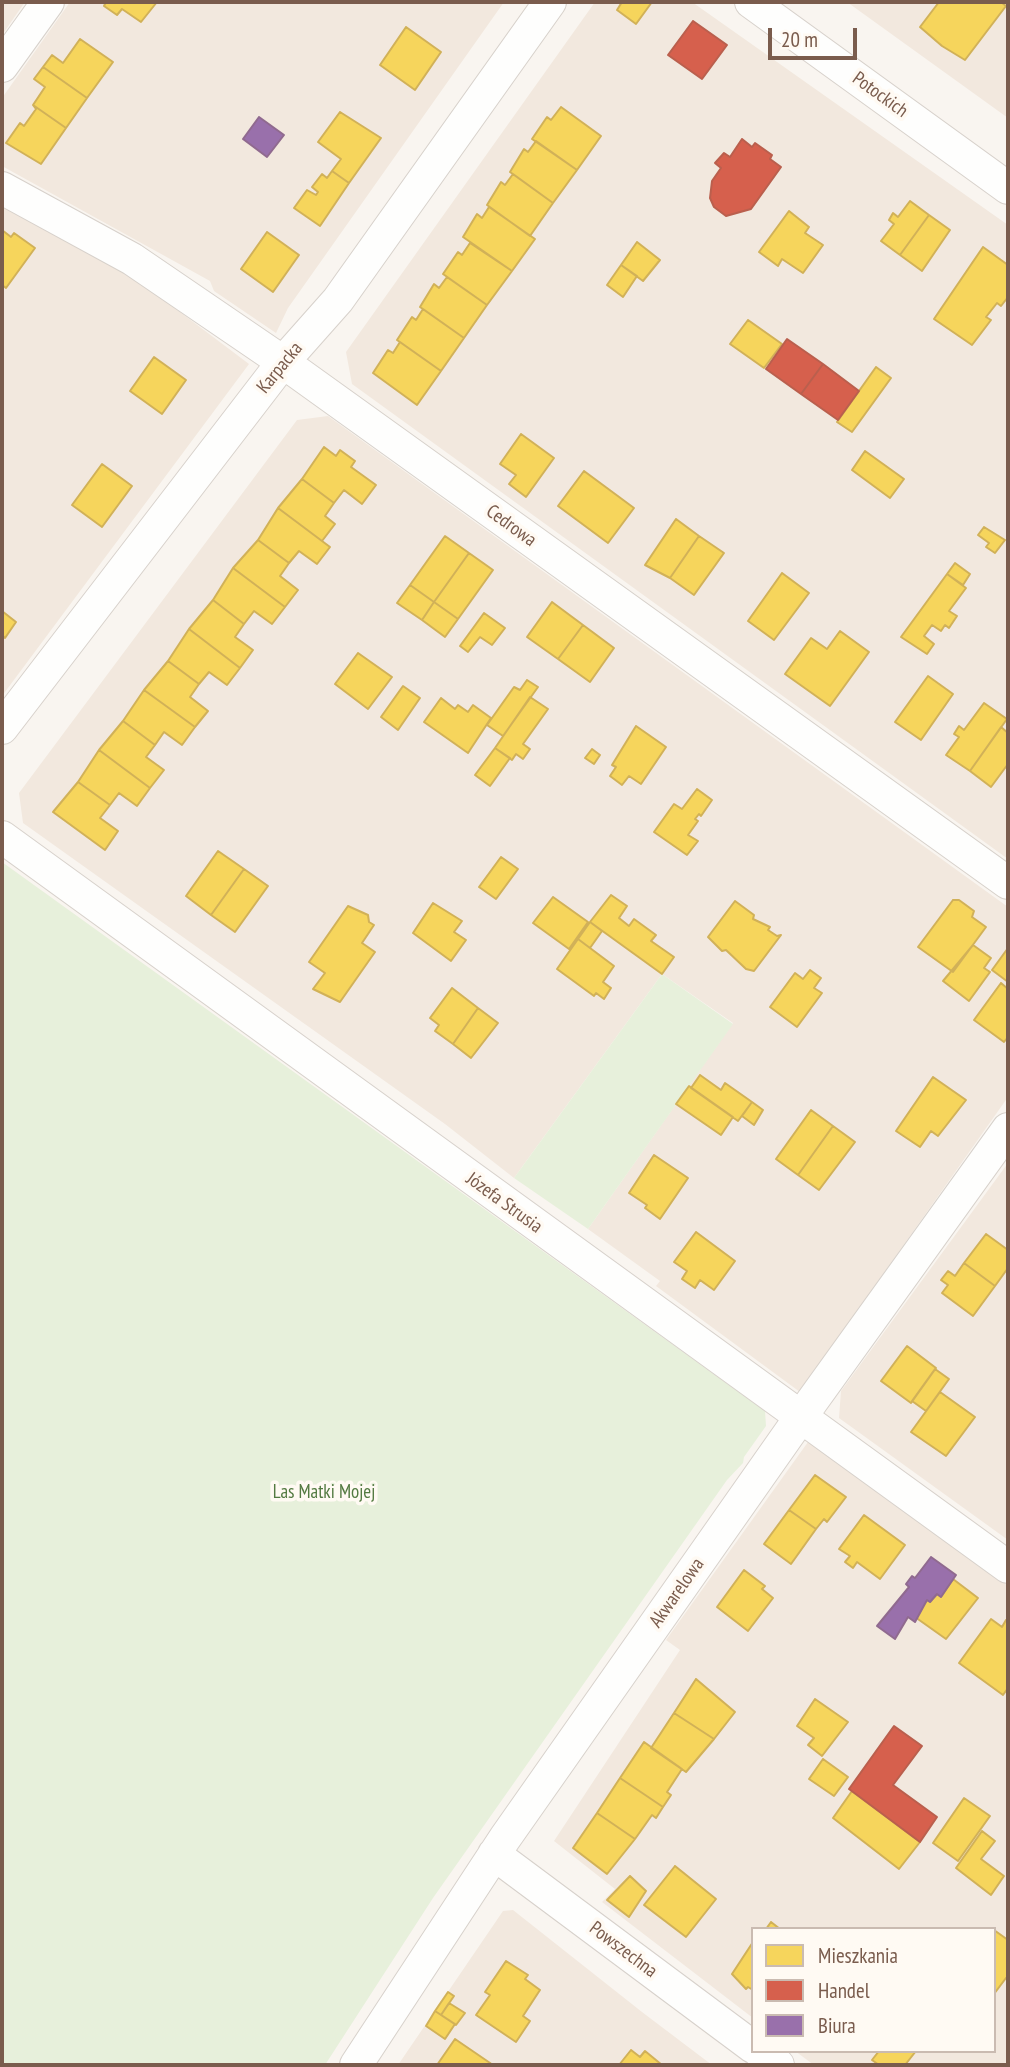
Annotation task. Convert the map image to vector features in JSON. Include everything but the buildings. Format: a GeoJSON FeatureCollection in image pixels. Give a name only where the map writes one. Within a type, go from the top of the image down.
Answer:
{"type":"FeatureCollection","features":[{"type":"Feature","properties":{"kind":"street"},"geometry":{"type":"LineString","coordinates":[[2,66],[48,2]]}},
{"type":"Feature","properties":{"kind":"street","name":"Karpacka"},"geometry":{"type":"LineString","coordinates":[[2,728],[283,362],[338,300],[550,2]]}},
{"type":"Feature","properties":{"kind":"street","name":"Potockich"},"geometry":{"type":"LineString","coordinates":[[751,2],[1008,188]]}},
{"type":"Feature","properties":{"kind":"street","name":"Cedrowa"},"geometry":{"type":"LineString","coordinates":[[2,188],[132,259],[283,362],[1008,883]]}},
{"type":"Feature","properties":{"kind":"street","name":"Józefa Strusia"},"geometry":{"type":"LineString","coordinates":[[2,837],[1008,1567]]}},
{"type":"Feature","properties":{"kind":"street","name":"Akwarelowa"},"geometry":{"type":"LineString","coordinates":[[356,2065],[494,1854],[800,1418],[1008,1129]]}},
{"type":"Feature","properties":{"kind":"street","name":"Powszechna"},"geometry":{"type":"LineString","coordinates":[[494,1854],[751,2046]]}},
{"type":"Feature","properties":{"kind":"street"},"geometry":{"type":"LineString","coordinates":[[762,2053],[778,2065]]}},
{"type":"Feature","properties":{"kind":"shaded area"},"geometry":{"type":"Polygon","coordinates":[[[2,2],[25,2],[2,35],[2,2]]]}},
{"type":"Feature","properties":{"kind":"shaded area"},"geometry":{"type":"Polygon","coordinates":[[[70,2],[504,2],[288,308],[276,333],[214,291],[210,281],[2,166],[2,98],[70,2]]]}},
{"type":"Feature","properties":{"kind":"shaded area"},"geometry":{"type":"Polygon","coordinates":[[[595,2],[692,2],[1008,225],[1008,859],[352,384],[346,352],[595,2]]]}},
{"type":"Feature","properties":{"kind":"shaded area"},"geometry":{"type":"Polygon","coordinates":[[[847,2],[1008,2],[1008,118],[847,2]]]}},
{"type":"Feature","properties":{"kind":"shaded area"},"geometry":{"type":"Polygon","coordinates":[[[2,205],[119,266],[249,364],[2,696],[2,205]]]}},
{"type":"Feature","properties":{"kind":"shaded area"},"geometry":{"type":"Polygon","coordinates":[[[328,416],[1008,907],[1008,1097],[800,1392],[656,1286],[660,1281],[588,1229],[733,1023],[662,974],[514,1178],[445,1124],[23,823],[19,793],[297,420],[328,416]]]}},
{"type":"Feature","properties":{"kind":"shaded area"},"geometry":{"type":"Polygon","coordinates":[[[1008,1163],[1008,1540],[839,1418],[841,1391],[1008,1163]]]}},
{"type":"Feature","properties":{"kind":"shaded area"},"geometry":{"type":"Polygon","coordinates":[[[808,1442],[1008,1586],[1008,2065],[814,2065],[798,2053],[996,2053],[996,1927],[751,1927],[751,2016],[602,1902],[615,1889],[554,1841],[680,1650],[666,1640],[808,1442]]]}},
{"type":"Feature","properties":{"kind":"shaded area"},"geometry":{"type":"Polygon","coordinates":[[[513,1910],[712,2065],[398,2065],[503,1911],[513,1910]]]}},
{"type":"Feature","properties":{"kind":"green space","name":"Las Matki Mojej"},"geometry":{"type":"Polygon","coordinates":[[[2,862],[765,1411],[766,1426],[744,1457],[743,1463],[727,1480],[433,1898],[325,2065],[2,2065],[2,862]]]}},
{"type":"Feature","properties":{"kind":"green space"},"geometry":{"type":"Polygon","coordinates":[[[662,974],[733,1024],[588,1229],[514,1178],[662,974]]]}}]}
